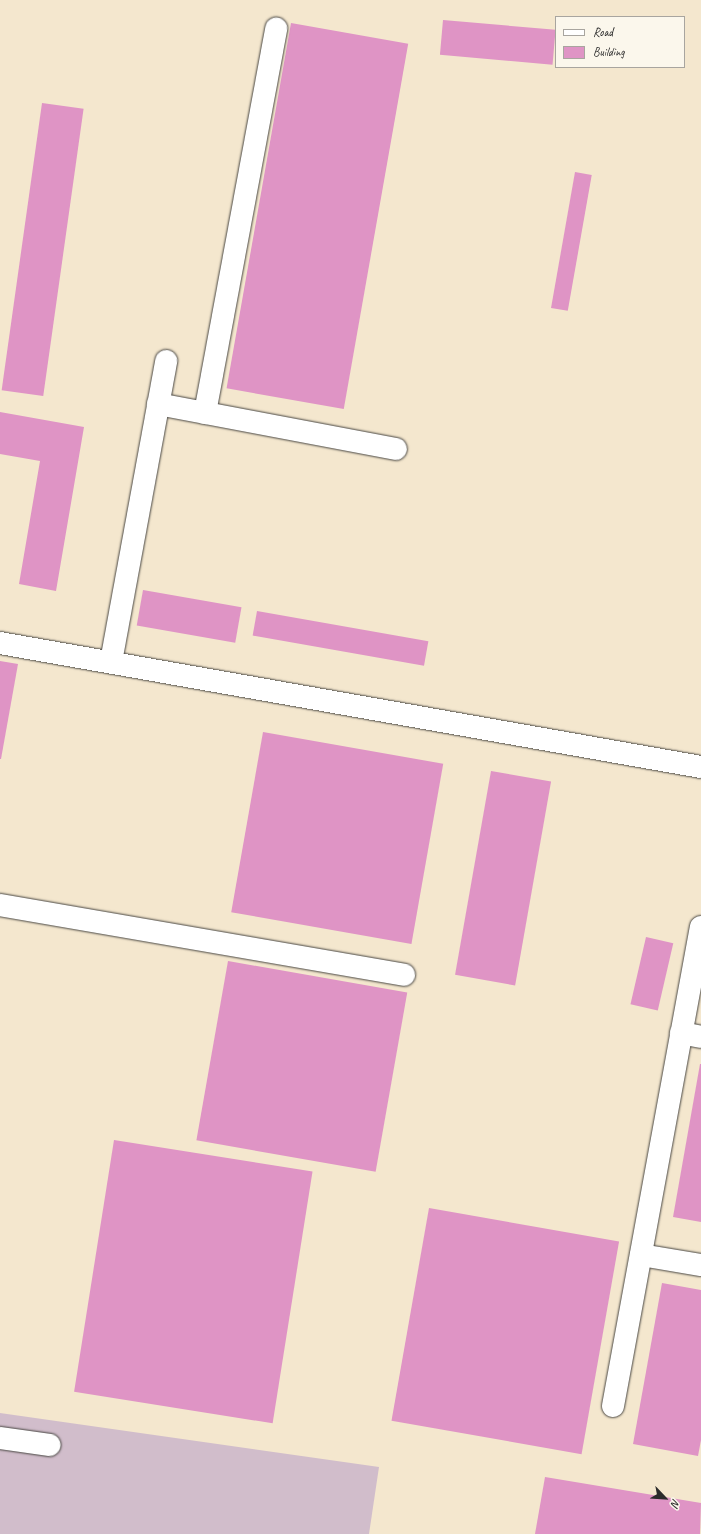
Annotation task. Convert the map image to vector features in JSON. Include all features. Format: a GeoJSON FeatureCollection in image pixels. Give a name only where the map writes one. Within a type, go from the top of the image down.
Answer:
{"type":"FeatureCollection","features":[{"type":"Feature","properties":{"kind":"street"},"geometry":{"type":"LineString","coordinates":[[205,413],[276,29]]}},
{"type":"Feature","properties":{"kind":"street"},"geometry":{"type":"LineString","coordinates":[[111,662],[166,361]]}},
{"type":"Feature","properties":{"kind":"street"},"geometry":{"type":"LineString","coordinates":[[158,404],[396,449]]}},
{"type":"Feature","properties":{"kind":"street"},"geometry":{"type":"LineString","coordinates":[[0,643],[701,767]]}},
{"type":"Feature","properties":{"kind":"street"},"geometry":{"type":"LineString","coordinates":[[0,904],[404,975]]}},
{"type":"Feature","properties":{"kind":"street"},"geometry":{"type":"LineString","coordinates":[[613,1406],[640,1255],[691,1035],[701,928]]}},
{"type":"Feature","properties":{"kind":"street"},"geometry":{"type":"LineString","coordinates":[[640,1255],[701,1265]]}},
{"type":"Feature","properties":{"kind":"street"},"geometry":{"type":"LineString","coordinates":[[0,1438],[50,1445]]}},
{"type":"Feature","properties":{"kind":"shaded area"},"geometry":{"type":"Polygon","coordinates":[[[0,1413],[379,1467],[369,1534],[0,1534],[0,1413]]]}},
{"type":"Feature","properties":{"kind":"building"},"geometry":{"type":"Polygon","coordinates":[[[443,20],[555,30],[553,65],[440,55],[443,20]]]}},
{"type":"Feature","properties":{"kind":"building"},"geometry":{"type":"Polygon","coordinates":[[[291,23],[408,44],[344,409],[227,388],[291,23]]]}},
{"type":"Feature","properties":{"kind":"building"},"geometry":{"type":"Polygon","coordinates":[[[42,103],[84,109],[43,396],[2,390],[42,103]]]}},
{"type":"Feature","properties":{"kind":"building"},"geometry":{"type":"Polygon","coordinates":[[[575,172],[592,175],[568,311],[551,308],[575,172]]]}},
{"type":"Feature","properties":{"kind":"building"},"geometry":{"type":"Polygon","coordinates":[[[0,412],[84,427],[56,591],[19,584],[40,461],[0,454],[0,412]]]}},
{"type":"Feature","properties":{"kind":"building"},"geometry":{"type":"Polygon","coordinates":[[[143,590],[241,607],[235,643],[137,625],[143,590]]]}},
{"type":"Feature","properties":{"kind":"building"},"geometry":{"type":"Polygon","coordinates":[[[257,611],[428,641],[424,666],[253,636],[257,611]]]}},
{"type":"Feature","properties":{"kind":"building"},"geometry":{"type":"Polygon","coordinates":[[[0,661],[18,664],[1,759],[0,759],[0,661]]]}},
{"type":"Feature","properties":{"kind":"building"},"geometry":{"type":"Polygon","coordinates":[[[263,732],[443,764],[411,944],[231,912],[263,732]]]}},
{"type":"Feature","properties":{"kind":"building"},"geometry":{"type":"Polygon","coordinates":[[[491,771],[551,782],[515,985],[455,975],[491,771]]]}},
{"type":"Feature","properties":{"kind":"building"},"geometry":{"type":"Polygon","coordinates":[[[646,937],[673,943],[658,1011],[630,1004],[646,937]]]}},
{"type":"Feature","properties":{"kind":"building"},"geometry":{"type":"Polygon","coordinates":[[[228,961],[407,993],[376,1172],[196,1140],[228,961]]]}},
{"type":"Feature","properties":{"kind":"building"},"geometry":{"type":"Polygon","coordinates":[[[701,1064],[701,1222],[673,1217],[701,1064]]]}},
{"type":"Feature","properties":{"kind":"building"},"geometry":{"type":"Polygon","coordinates":[[[114,1140],[313,1171],[273,1423],[74,1392],[114,1140]]]}},
{"type":"Feature","properties":{"kind":"building"},"geometry":{"type":"Polygon","coordinates":[[[429,1208],[619,1242],[582,1454],[391,1421],[429,1208]]]}},
{"type":"Feature","properties":{"kind":"building"},"geometry":{"type":"Polygon","coordinates":[[[662,1283],[701,1290],[701,1440],[698,1456],[633,1444],[662,1283]]]}},
{"type":"Feature","properties":{"kind":"building"},"geometry":{"type":"Polygon","coordinates":[[[545,1477],[701,1503],[700,1534],[535,1534],[545,1477]]]}}]}
